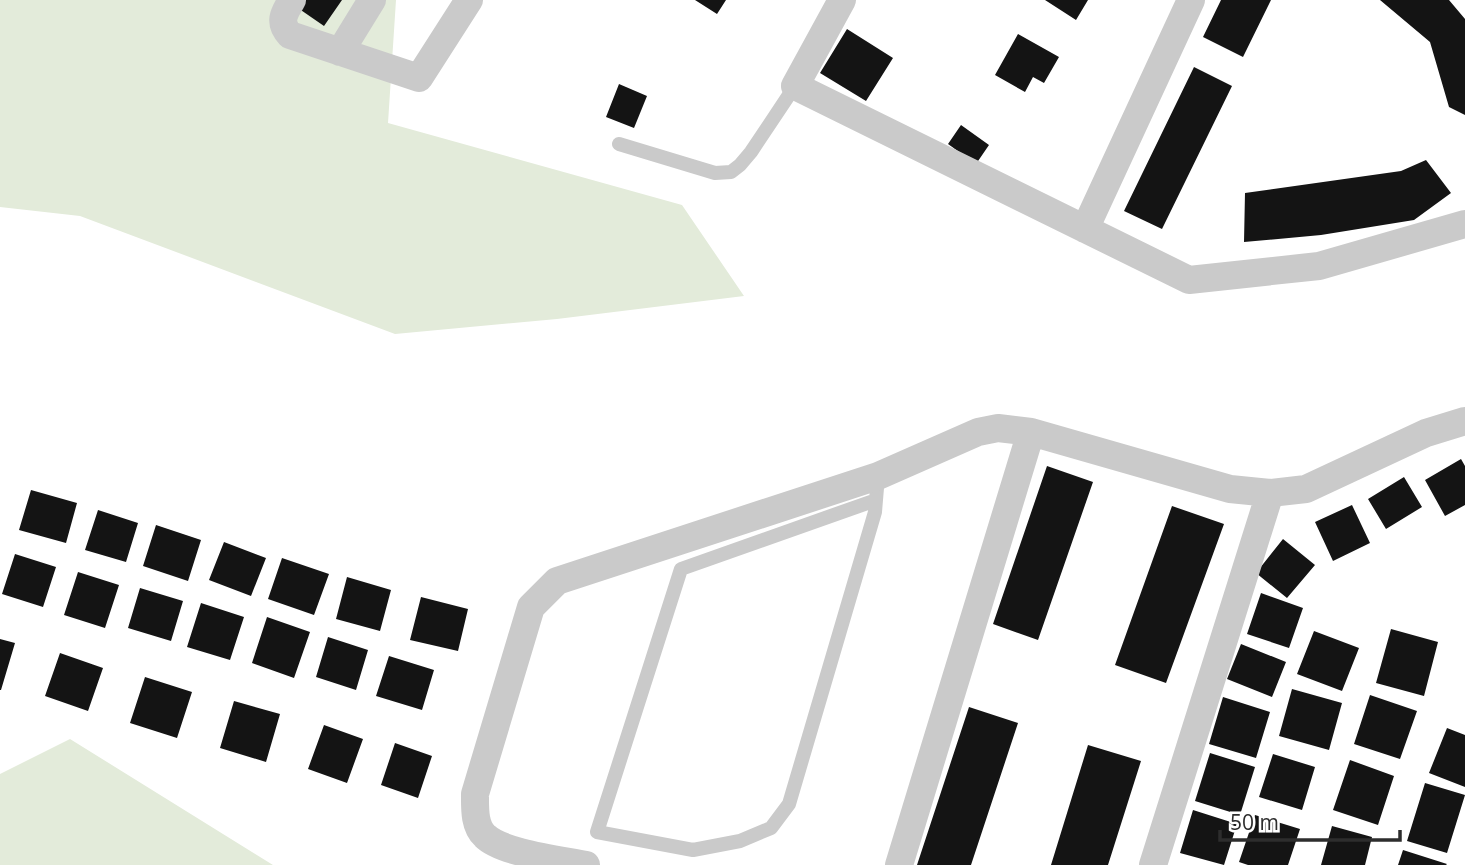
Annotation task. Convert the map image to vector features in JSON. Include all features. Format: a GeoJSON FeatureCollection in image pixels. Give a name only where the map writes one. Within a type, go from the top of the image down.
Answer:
{"type":"FeatureCollection","features":[{"type":"Feature","properties":{"kind":"street"},"geometry":{"type":"LineString","coordinates":[[292,0],[283,14],[286,30],[297,37],[419,78],[468,0]]}},
{"type":"Feature","properties":{"kind":"street"},"geometry":{"type":"LineString","coordinates":[[340,52],[372,0]]}},
{"type":"Feature","properties":{"kind":"street"},"geometry":{"type":"LineString","coordinates":[[842,0],[795,86],[1189,280],[1319,267],[1465,224]]}},
{"type":"Feature","properties":{"kind":"street"},"geometry":{"type":"LineString","coordinates":[[1085,229],[1191,0]]}},
{"type":"Feature","properties":{"kind":"street"},"geometry":{"type":"LineString","coordinates":[[586,865],[505,848],[484,836],[476,820],[475,794],[531,607],[557,581],[877,488],[978,432],[998,428],[1031,432],[1230,489],[1270,493],[1306,489],[1426,433],[1465,421]]}},
{"type":"Feature","properties":{"kind":"street"},"geometry":{"type":"LineString","coordinates":[[899,865],[1031,432]]}},
{"type":"Feature","properties":{"kind":"street"},"geometry":{"type":"LineString","coordinates":[[1153,865],[1270,493]]}},
{"type":"Feature","properties":{"kind":"lane"},"geometry":{"type":"LineString","coordinates":[[619,144],[715,173],[731,172],[751,152],[795,86]]}},
{"type":"Feature","properties":{"kind":"lane"},"geometry":{"type":"LineString","coordinates":[[877,488],[875,512],[789,804],[771,828],[740,841],[693,850],[597,832],[681,569],[877,488]]}},
{"type":"Feature","properties":{"kind":"green space"},"geometry":{"type":"Polygon","coordinates":[[[0,0],[396,0],[388,123],[682,205],[744,296],[557,319],[395,334],[80,216],[0,207],[0,0]]]}},
{"type":"Feature","properties":{"kind":"green space"},"geometry":{"type":"Polygon","coordinates":[[[70,739],[273,865],[0,865],[0,774],[70,739]]]}},
{"type":"Feature","properties":{"kind":"building"},"geometry":{"type":"Polygon","coordinates":[[[299,0],[342,0],[324,26],[295,6],[299,0]]]}},
{"type":"Feature","properties":{"kind":"building"},"geometry":{"type":"Polygon","coordinates":[[[695,0],[726,0],[717,14],[695,0]]]}},
{"type":"Feature","properties":{"kind":"building"},"geometry":{"type":"Polygon","coordinates":[[[1045,0],[1088,0],[1076,20],[1045,0]]]}},
{"type":"Feature","properties":{"kind":"building"},"geometry":{"type":"Polygon","coordinates":[[[1221,0],[1271,0],[1243,57],[1203,37],[1221,0]]]}},
{"type":"Feature","properties":{"kind":"building"},"geometry":{"type":"Polygon","coordinates":[[[1380,0],[1449,0],[1465,19],[1465,115],[1449,107],[1430,42],[1380,0]]]}},
{"type":"Feature","properties":{"kind":"building"},"geometry":{"type":"Polygon","coordinates":[[[847,29],[893,58],[866,101],[820,73],[847,29]]]}},
{"type":"Feature","properties":{"kind":"building"},"geometry":{"type":"Polygon","coordinates":[[[1018,34],[1059,57],[1044,83],[1033,77],[1025,92],[995,75],[1018,34]]]}},
{"type":"Feature","properties":{"kind":"building"},"geometry":{"type":"Polygon","coordinates":[[[1194,67],[1232,86],[1162,229],[1124,211],[1194,67]]]}},
{"type":"Feature","properties":{"kind":"building"},"geometry":{"type":"Polygon","coordinates":[[[619,84],[647,96],[634,128],[606,117],[619,84]]]}},
{"type":"Feature","properties":{"kind":"building"},"geometry":{"type":"Polygon","coordinates":[[[961,125],[989,145],[976,164],[948,144],[961,125]]]}},
{"type":"Feature","properties":{"kind":"building"},"geometry":{"type":"Polygon","coordinates":[[[1426,160],[1451,193],[1414,220],[1321,235],[1244,242],[1245,193],[1401,171],[1426,160]]]}},
{"type":"Feature","properties":{"kind":"building"},"geometry":{"type":"Polygon","coordinates":[[[1461,459],[1465,466],[1465,505],[1445,516],[1425,480],[1461,459]]]}},
{"type":"Feature","properties":{"kind":"building"},"geometry":{"type":"Polygon","coordinates":[[[1047,466],[1093,482],[1038,640],[993,624],[1047,466]]]}},
{"type":"Feature","properties":{"kind":"building"},"geometry":{"type":"Polygon","coordinates":[[[1404,477],[1422,507],[1386,529],[1368,499],[1404,477]]]}},
{"type":"Feature","properties":{"kind":"building"},"geometry":{"type":"Polygon","coordinates":[[[31,490],[77,503],[66,543],[19,530],[31,490]]]}},
{"type":"Feature","properties":{"kind":"building"},"geometry":{"type":"Polygon","coordinates":[[[1352,505],[1370,543],[1333,561],[1315,522],[1352,505]]]}},
{"type":"Feature","properties":{"kind":"building"},"geometry":{"type":"Polygon","coordinates":[[[1172,506],[1224,524],[1166,683],[1115,665],[1172,506]]]}},
{"type":"Feature","properties":{"kind":"building"},"geometry":{"type":"Polygon","coordinates":[[[98,510],[138,523],[126,562],[85,550],[98,510]]]}},
{"type":"Feature","properties":{"kind":"building"},"geometry":{"type":"Polygon","coordinates":[[[156,525],[201,540],[188,581],[143,566],[156,525]]]}},
{"type":"Feature","properties":{"kind":"building"},"geometry":{"type":"Polygon","coordinates":[[[1283,539],[1315,565],[1287,598],[1256,573],[1283,539]]]}},
{"type":"Feature","properties":{"kind":"building"},"geometry":{"type":"Polygon","coordinates":[[[224,542],[266,558],[251,596],[209,580],[224,542]]]}},
{"type":"Feature","properties":{"kind":"building"},"geometry":{"type":"Polygon","coordinates":[[[15,554],[56,567],[43,607],[2,594],[15,554]]]}},
{"type":"Feature","properties":{"kind":"building"},"geometry":{"type":"Polygon","coordinates":[[[282,558],[329,574],[314,615],[268,599],[282,558]]]}},
{"type":"Feature","properties":{"kind":"building"},"geometry":{"type":"Polygon","coordinates":[[[78,572],[119,585],[105,628],[64,615],[78,572]]]}},
{"type":"Feature","properties":{"kind":"building"},"geometry":{"type":"Polygon","coordinates":[[[347,577],[391,590],[380,631],[336,619],[347,577]]]}},
{"type":"Feature","properties":{"kind":"building"},"geometry":{"type":"Polygon","coordinates":[[[140,588],[183,601],[171,641],[128,628],[140,588]]]}},
{"type":"Feature","properties":{"kind":"building"},"geometry":{"type":"Polygon","coordinates":[[[1261,593],[1303,608],[1289,648],[1247,634],[1261,593]]]}},
{"type":"Feature","properties":{"kind":"building"},"geometry":{"type":"Polygon","coordinates":[[[421,597],[468,609],[458,651],[410,640],[421,597]]]}},
{"type":"Feature","properties":{"kind":"building"},"geometry":{"type":"Polygon","coordinates":[[[201,603],[244,617],[230,660],[187,647],[201,603]]]}},
{"type":"Feature","properties":{"kind":"building"},"geometry":{"type":"Polygon","coordinates":[[[267,617],[310,632],[294,678],[252,663],[267,617]]]}},
{"type":"Feature","properties":{"kind":"building"},"geometry":{"type":"Polygon","coordinates":[[[1391,629],[1438,642],[1424,696],[1376,683],[1391,629]]]}},
{"type":"Feature","properties":{"kind":"building"},"geometry":{"type":"Polygon","coordinates":[[[1314,631],[1359,648],[1342,691],[1297,674],[1314,631]]]}},
{"type":"Feature","properties":{"kind":"building"},"geometry":{"type":"Polygon","coordinates":[[[328,637],[368,650],[356,690],[316,677],[328,637]]]}},
{"type":"Feature","properties":{"kind":"building"},"geometry":{"type":"Polygon","coordinates":[[[0,639],[15,643],[1,690],[0,690],[0,639]]]}},
{"type":"Feature","properties":{"kind":"building"},"geometry":{"type":"Polygon","coordinates":[[[1241,644],[1286,662],[1272,697],[1227,679],[1241,644]]]}},
{"type":"Feature","properties":{"kind":"building"},"geometry":{"type":"Polygon","coordinates":[[[60,653],[103,668],[88,711],[45,696],[60,653]]]}},
{"type":"Feature","properties":{"kind":"building"},"geometry":{"type":"Polygon","coordinates":[[[389,656],[434,670],[422,710],[376,696],[389,656]]]}},
{"type":"Feature","properties":{"kind":"building"},"geometry":{"type":"Polygon","coordinates":[[[145,677],[192,692],[177,738],[130,723],[145,677]]]}},
{"type":"Feature","properties":{"kind":"building"},"geometry":{"type":"Polygon","coordinates":[[[1292,689],[1342,703],[1329,750],[1279,736],[1292,689]]]}},
{"type":"Feature","properties":{"kind":"building"},"geometry":{"type":"Polygon","coordinates":[[[1370,695],[1417,711],[1400,759],[1354,744],[1370,695]]]}},
{"type":"Feature","properties":{"kind":"building"},"geometry":{"type":"Polygon","coordinates":[[[1223,697],[1270,712],[1256,758],[1209,744],[1223,697]]]}},
{"type":"Feature","properties":{"kind":"building"},"geometry":{"type":"Polygon","coordinates":[[[234,701],[280,714],[266,762],[220,748],[234,701]]]}},
{"type":"Feature","properties":{"kind":"building"},"geometry":{"type":"Polygon","coordinates":[[[969,707],[1018,723],[971,865],[917,865],[969,707]]]}},
{"type":"Feature","properties":{"kind":"building"},"geometry":{"type":"Polygon","coordinates":[[[324,725],[363,739],[347,783],[308,769],[324,725]]]}},
{"type":"Feature","properties":{"kind":"building"},"geometry":{"type":"Polygon","coordinates":[[[1447,728],[1465,735],[1465,787],[1429,773],[1447,728]]]}},
{"type":"Feature","properties":{"kind":"building"},"geometry":{"type":"Polygon","coordinates":[[[395,743],[432,756],[418,798],[381,785],[395,743]]]}},
{"type":"Feature","properties":{"kind":"building"},"geometry":{"type":"Polygon","coordinates":[[[1088,745],[1141,761],[1108,865],[1051,865],[1088,745]]]}},
{"type":"Feature","properties":{"kind":"building"},"geometry":{"type":"Polygon","coordinates":[[[1210,753],[1255,767],[1240,815],[1195,801],[1210,753]]]}},
{"type":"Feature","properties":{"kind":"building"},"geometry":{"type":"Polygon","coordinates":[[[1273,754],[1315,767],[1302,810],[1259,797],[1273,754]]]}},
{"type":"Feature","properties":{"kind":"building"},"geometry":{"type":"Polygon","coordinates":[[[1350,760],[1394,776],[1378,825],[1333,810],[1350,760]]]}},
{"type":"Feature","properties":{"kind":"building"},"geometry":{"type":"Polygon","coordinates":[[[1425,783],[1465,795],[1447,853],[1407,841],[1425,783]]]}},
{"type":"Feature","properties":{"kind":"building"},"geometry":{"type":"Polygon","coordinates":[[[1193,810],[1237,824],[1224,865],[1180,853],[1193,810]]]}},
{"type":"Feature","properties":{"kind":"building"},"geometry":{"type":"Polygon","coordinates":[[[1255,815],[1300,829],[1288,865],[1248,865],[1239,862],[1255,815]]]}},
{"type":"Feature","properties":{"kind":"building"},"geometry":{"type":"Polygon","coordinates":[[[1332,826],[1372,837],[1365,865],[1321,865],[1332,826]]]}},
{"type":"Feature","properties":{"kind":"building"},"geometry":{"type":"Polygon","coordinates":[[[1403,850],[1447,864],[1398,865],[1403,850]]]}}]}
